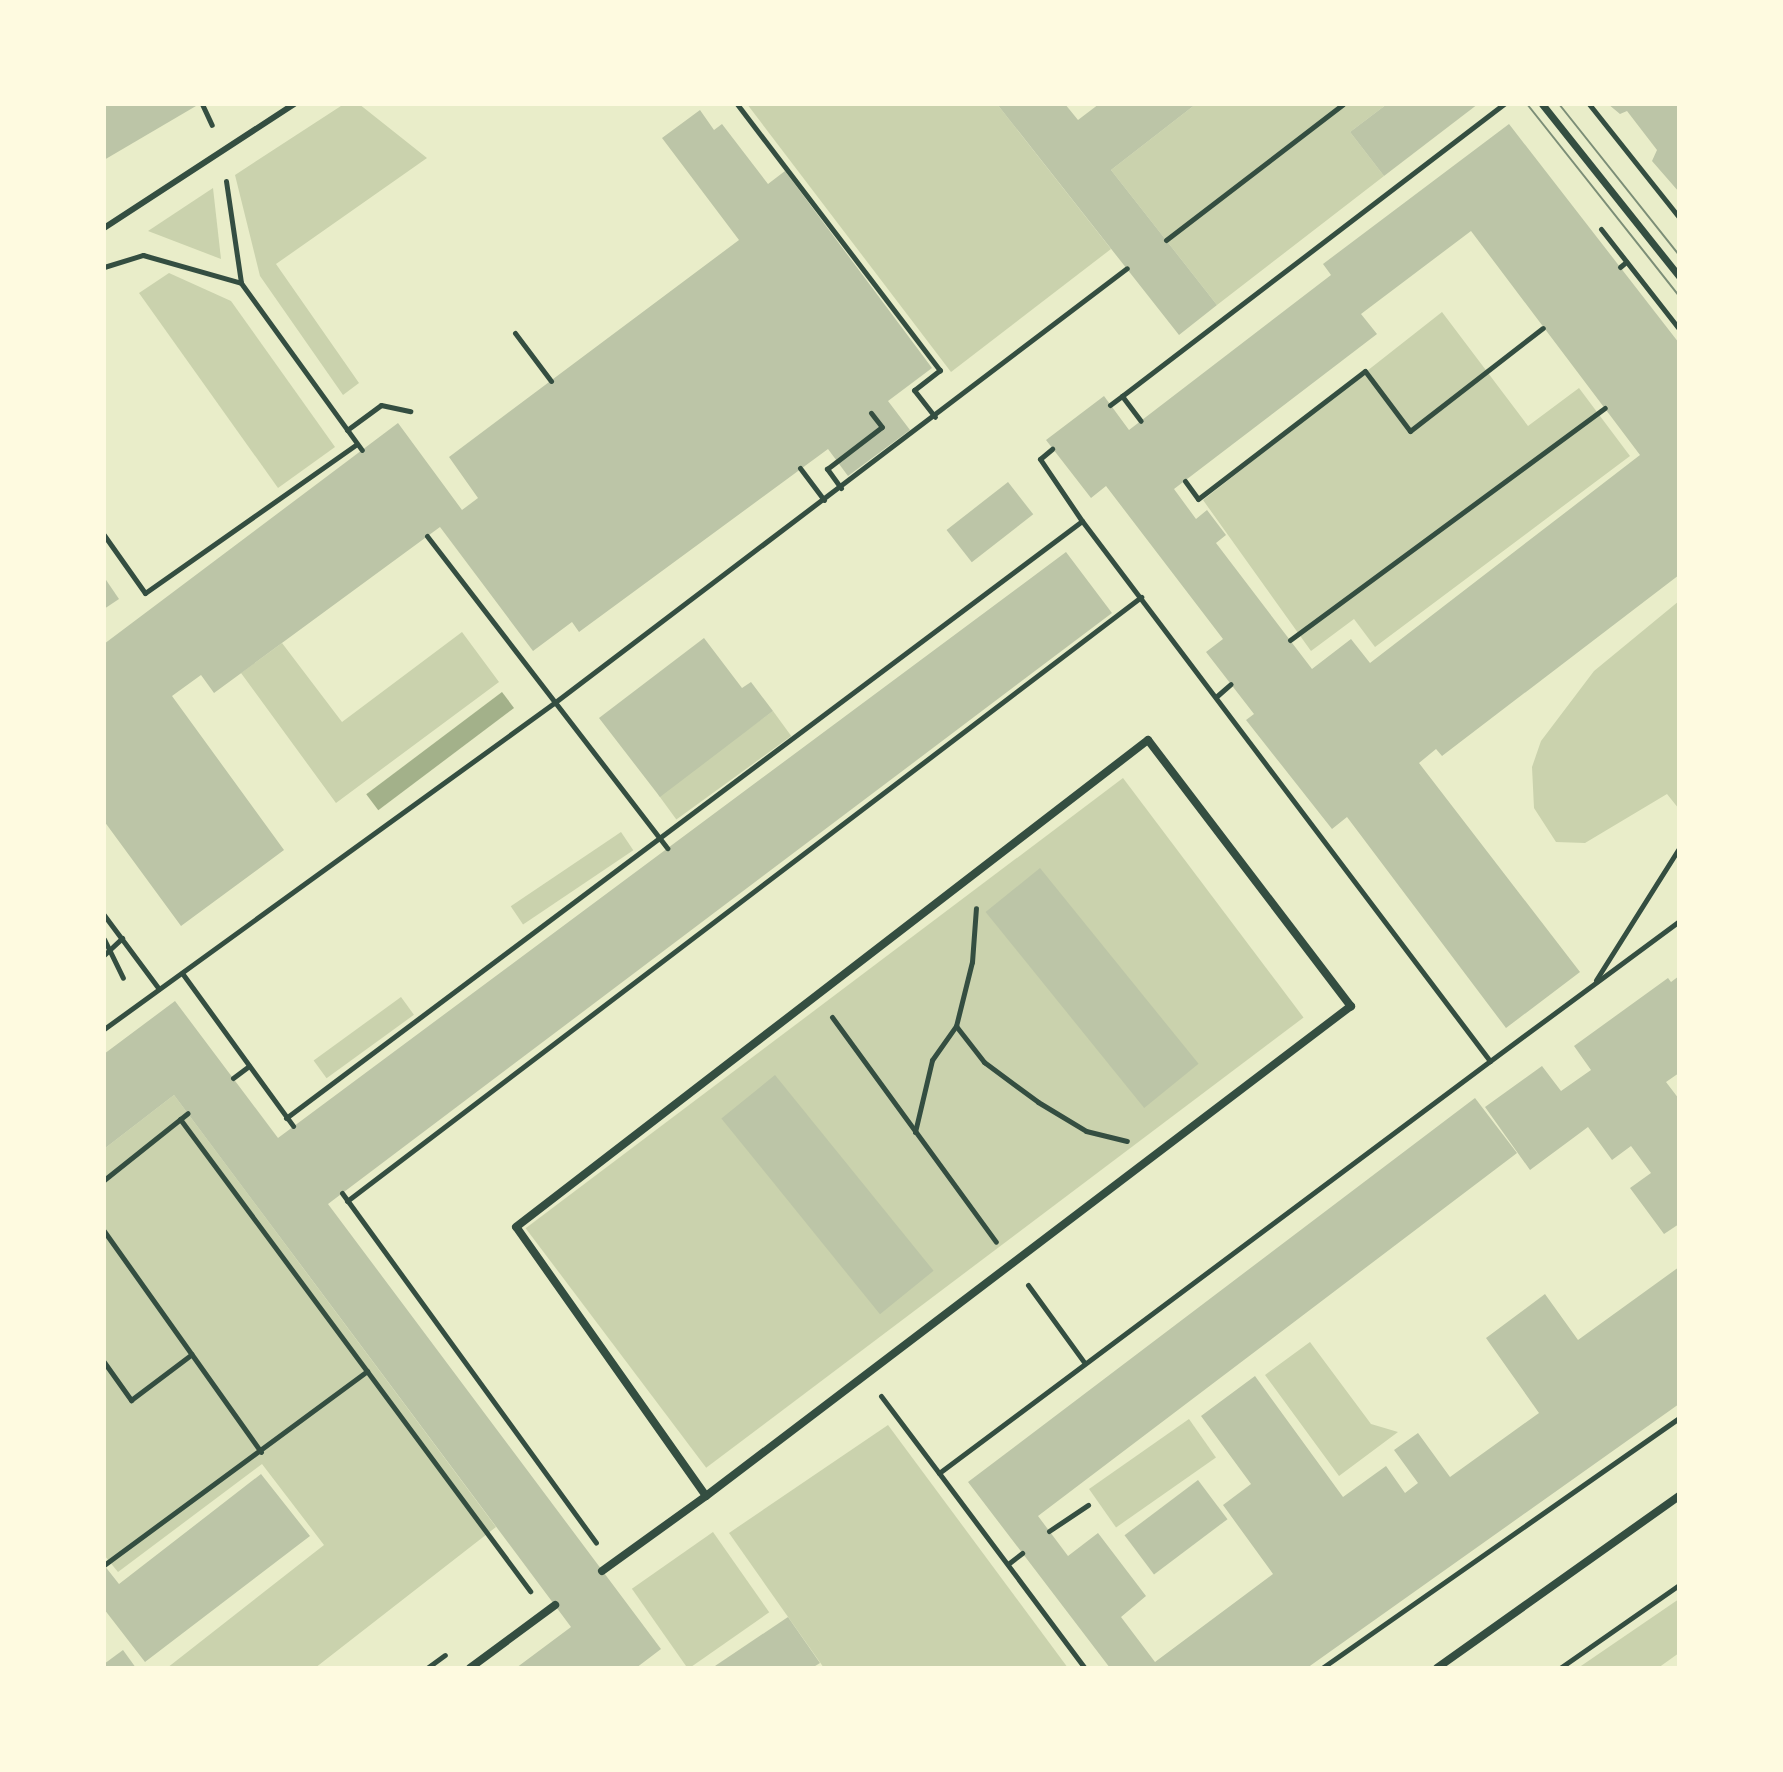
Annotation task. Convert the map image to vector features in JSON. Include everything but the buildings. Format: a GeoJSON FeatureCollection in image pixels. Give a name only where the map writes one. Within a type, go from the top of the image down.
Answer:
{"type":"FeatureCollection","features":[{"type":"Feature","properties":{"kind":"street"},"geometry":{"type":"LineString","coordinates":[[1542,104],[1679,276]]}},
{"type":"Feature","properties":{"kind":"street"},"geometry":{"type":"LineString","coordinates":[[602,1571],[706,1496],[1014,1265],[1351,1006],[1148,740],[516,1227],[706,1496]]}},
{"type":"Feature","properties":{"kind":"street"},"geometry":{"type":"LineString","coordinates":[[1437,1668],[1679,1496]]}},
{"type":"Feature","properties":{"kind":"street"},"geometry":{"type":"LineString","coordinates":[[470,1668],[555,1605]]}},
{"type":"Feature","properties":{"kind":"lane"},"geometry":{"type":"LineString","coordinates":[[104,228],[294,104]]}},
{"type":"Feature","properties":{"kind":"path"},"geometry":{"type":"LineString","coordinates":[[737,104],[940,370],[914,390],[935,417]]}},
{"type":"Feature","properties":{"kind":"path"},"geometry":{"type":"LineString","coordinates":[[1166,240],[1343,104]]}},
{"type":"Feature","properties":{"kind":"path"},"geometry":{"type":"LineString","coordinates":[[1110,405],[1504,104]]}},
{"type":"Feature","properties":{"kind":"path"},"geometry":{"type":"LineString","coordinates":[[1589,104],[1679,217]]}},
{"type":"Feature","properties":{"kind":"path"},"geometry":{"type":"LineString","coordinates":[[222,150],[241,283],[362,450]]}},
{"type":"Feature","properties":{"kind":"path"},"geometry":{"type":"LineString","coordinates":[[104,267],[143,255],[241,283]]}},
{"type":"Feature","properties":{"kind":"path"},"geometry":{"type":"LineString","coordinates":[[1620,267],[1626,262]]}},
{"type":"Feature","properties":{"kind":"path"},"geometry":{"type":"LineString","coordinates":[[104,1029],[554,703],[935,417],[1127,268]]}},
{"type":"Feature","properties":{"kind":"path"},"geometry":{"type":"LineString","coordinates":[[1185,481],[1198,499],[1365,371],[1410,431],[1543,328]]}},
{"type":"Feature","properties":{"kind":"path"},"geometry":{"type":"LineString","coordinates":[[515,333],[551,381]]}},
{"type":"Feature","properties":{"kind":"path"},"geometry":{"type":"LineString","coordinates":[[1122,396],[1141,421]]}},
{"type":"Feature","properties":{"kind":"path"},"geometry":{"type":"LineString","coordinates":[[347,430],[381,405],[410,411]]}},
{"type":"Feature","properties":{"kind":"path"},"geometry":{"type":"LineString","coordinates":[[1290,640],[1605,408]]}},
{"type":"Feature","properties":{"kind":"path"},"geometry":{"type":"LineString","coordinates":[[841,488],[827,469],[882,427],[871,413]]}},
{"type":"Feature","properties":{"kind":"path"},"geometry":{"type":"LineString","coordinates":[[104,535],[145,593],[357,444]]}},
{"type":"Feature","properties":{"kind":"path"},"geometry":{"type":"LineString","coordinates":[[1052,449],[1040,459],[1082,521],[1490,1061]]}},
{"type":"Feature","properties":{"kind":"path"},"geometry":{"type":"LineString","coordinates":[[800,468],[824,500]]}},
{"type":"Feature","properties":{"kind":"path"},"geometry":{"type":"LineString","coordinates":[[286,1118],[1082,521]]}},
{"type":"Feature","properties":{"kind":"path"},"geometry":{"type":"LineString","coordinates":[[427,536],[667,848]]}},
{"type":"Feature","properties":{"kind":"path"},"geometry":{"type":"LineString","coordinates":[[347,1201],[1141,597]]}},
{"type":"Feature","properties":{"kind":"path"},"geometry":{"type":"LineString","coordinates":[[1217,696],[1231,684]]}},
{"type":"Feature","properties":{"kind":"path"},"geometry":{"type":"LineString","coordinates":[[1593,985],[1679,848]]}},
{"type":"Feature","properties":{"kind":"path"},"geometry":{"type":"LineString","coordinates":[[915,1132],[932,1060],[956,1026],[972,962],[976,906],[989,896],[974,874]]}},
{"type":"Feature","properties":{"kind":"path"},"geometry":{"type":"LineString","coordinates":[[714,912],[720,918]]}},
{"type":"Feature","properties":{"kind":"path"},"geometry":{"type":"LineString","coordinates":[[105,918],[159,989]]}},
{"type":"Feature","properties":{"kind":"path"},"geometry":{"type":"LineString","coordinates":[[939,1473],[1679,921]]}},
{"type":"Feature","properties":{"kind":"path"},"geometry":{"type":"LineString","coordinates":[[106,952],[122,938]]}},
{"type":"Feature","properties":{"kind":"path"},"geometry":{"type":"LineString","coordinates":[[104,939],[106,952],[123,978]]}},
{"type":"Feature","properties":{"kind":"path"},"geometry":{"type":"LineString","coordinates":[[182,973],[293,1126]]}},
{"type":"Feature","properties":{"kind":"path"},"geometry":{"type":"LineString","coordinates":[[824,1006],[1084,1362]]}},
{"type":"Feature","properties":{"kind":"path"},"geometry":{"type":"LineString","coordinates":[[956,1026],[984,1062],[1086,1131],[1174,1144]]}},
{"type":"Feature","properties":{"kind":"path"},"geometry":{"type":"LineString","coordinates":[[233,1078],[249,1066]]}},
{"type":"Feature","properties":{"kind":"path"},"geometry":{"type":"LineString","coordinates":[[104,1180],[188,1113]]}},
{"type":"Feature","properties":{"kind":"path"},"geometry":{"type":"LineString","coordinates":[[180,1119],[531,1592]]}},
{"type":"Feature","properties":{"kind":"path"},"geometry":{"type":"LineString","coordinates":[[342,1193],[612,1564]]}},
{"type":"Feature","properties":{"kind":"path"},"geometry":{"type":"LineString","coordinates":[[104,1231],[261,1452]]}},
{"type":"Feature","properties":{"kind":"path"},"geometry":{"type":"LineString","coordinates":[[104,1362],[131,1400],[192,1354]]}},
{"type":"Feature","properties":{"kind":"path"},"geometry":{"type":"LineString","coordinates":[[104,1565],[367,1371]]}},
{"type":"Feature","properties":{"kind":"path"},"geometry":{"type":"LineString","coordinates":[[866,1401],[879,1393],[1085,1668]]}},
{"type":"Feature","properties":{"kind":"path"},"geometry":{"type":"LineString","coordinates":[[1322,1668],[1679,1418]]}},
{"type":"Feature","properties":{"kind":"path"},"geometry":{"type":"LineString","coordinates":[[1049,1531],[1088,1505]]}},
{"type":"Feature","properties":{"kind":"path"},"geometry":{"type":"LineString","coordinates":[[1008,1564],[1022,1553]]}},
{"type":"Feature","properties":{"kind":"path"},"geometry":{"type":"LineString","coordinates":[[1560,1668],[1679,1585]]}},
{"type":"Feature","properties":{"kind":"shaded area"},"geometry":{"type":"Polygon","coordinates":[[[344,104],[359,104],[427,158],[276,264],[359,383],[343,395],[260,276],[235,175],[344,104]]]}},
{"type":"Feature","properties":{"kind":"shaded area"},"geometry":{"type":"Polygon","coordinates":[[[747,104],[997,104],[1111,249],[951,372],[747,104]]]}},
{"type":"Feature","properties":{"kind":"shaded area"},"geometry":{"type":"Polygon","coordinates":[[[1196,104],[1387,104],[1350,132],[1384,176],[1217,305],[1111,170],[1196,104]]]}},
{"type":"Feature","properties":{"kind":"shaded area"},"geometry":{"type":"Polygon","coordinates":[[[213,188],[221,259],[148,231],[213,188]]]}},
{"type":"Feature","properties":{"kind":"shaded area"},"geometry":{"type":"Polygon","coordinates":[[[169,273],[231,301],[335,447],[278,488],[139,293],[169,273]]]}},
{"type":"Feature","properties":{"kind":"shaded area"},"geometry":{"type":"Polygon","coordinates":[[[1442,312],[1528,426],[1579,388],[1630,456],[1375,647],[1354,619],[1311,651],[1203,500],[1442,312]]]}},
{"type":"Feature","properties":{"kind":"shaded area"},"geometry":{"type":"Polygon","coordinates":[[[1679,601],[1679,809],[1667,794],[1585,843],[1556,842],[1534,808],[1532,767],[1541,741],[1594,671],[1679,601]]]}},
{"type":"Feature","properties":{"kind":"shaded area"},"geometry":{"type":"Polygon","coordinates":[[[462,632],[499,682],[336,803],[241,673],[282,643],[342,722],[462,632]]]}},
{"type":"Feature","properties":{"kind":"shaded area"},"geometry":{"type":"Polygon","coordinates":[[[502,692],[514,708],[378,810],[366,794],[502,692]]]}},
{"type":"Feature","properties":{"kind":"shaded area"},"geometry":{"type":"Polygon","coordinates":[[[773,711],[791,736],[676,820],[658,794],[773,711]]]}},
{"type":"Feature","properties":{"kind":"shaded area"},"geometry":{"type":"Polygon","coordinates":[[[1123,778],[1304,1018],[706,1468],[526,1228],[1123,778]]]}},
{"type":"Feature","properties":{"kind":"shaded area"},"geometry":{"type":"Polygon","coordinates":[[[621,832],[633,850],[523,925],[511,906],[621,832]]]}},
{"type":"Feature","properties":{"kind":"shaded area"},"geometry":{"type":"Polygon","coordinates":[[[401,997],[414,1015],[327,1078],[314,1060],[401,997]]]}},
{"type":"Feature","properties":{"kind":"shaded area"},"geometry":{"type":"Polygon","coordinates":[[[174,1095],[496,1527],[315,1668],[167,1668],[324,1545],[262,1464],[118,1572],[104,1555],[104,1149],[174,1095]]]}},
{"type":"Feature","properties":{"kind":"shaded area"},"geometry":{"type":"Polygon","coordinates":[[[1310,1342],[1371,1424],[1398,1432],[1339,1476],[1265,1375],[1310,1342]]]}},
{"type":"Feature","properties":{"kind":"shaded area"},"geometry":{"type":"Polygon","coordinates":[[[1189,1419],[1216,1458],[1116,1527],[1089,1489],[1189,1419]]]}},
{"type":"Feature","properties":{"kind":"shaded area"},"geometry":{"type":"Polygon","coordinates":[[[888,1425],[1068,1668],[824,1668],[729,1533],[888,1425]]]}},
{"type":"Feature","properties":{"kind":"shaded area"},"geometry":{"type":"Polygon","coordinates":[[[713,1532],[769,1612],[687,1668],[632,1589],[713,1532]]]}},
{"type":"Feature","properties":{"kind":"shaded area"},"geometry":{"type":"Polygon","coordinates":[[[1679,1599],[1679,1653],[1658,1668],[1578,1668],[1679,1599]]]}},
{"type":"Feature","properties":{"kind":"tram line"},"geometry":{"type":"LineString","coordinates":[[1527,104],[1679,296]]}},
{"type":"Feature","properties":{"kind":"tram line"},"geometry":{"type":"LineString","coordinates":[[1559,104],[1679,255]]}}]}
